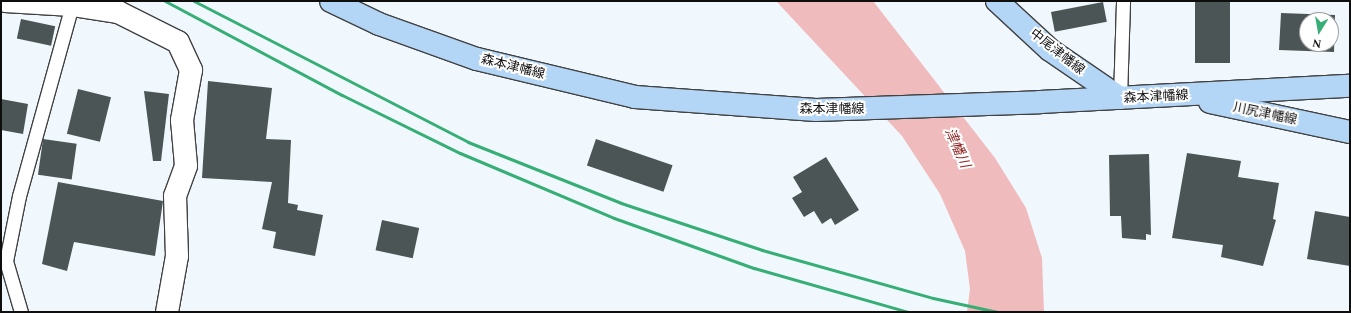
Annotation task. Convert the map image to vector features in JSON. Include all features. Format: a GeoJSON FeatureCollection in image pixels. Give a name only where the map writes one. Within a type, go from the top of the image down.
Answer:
{"type":"FeatureCollection","features":[{"type":"Feature","properties":{"kind":"main road","name":"森本津幡線"},"geometry":{"type":"LineString","coordinates":[[331,1],[379,24],[477,59],[635,97],[816,110],[1181,96],[1350,86]]}},
{"type":"Feature","properties":{"kind":"main road","name":"中尾津幡線"},"geometry":{"type":"LineString","coordinates":[[997,1],[1050,50],[1120,98]]}},
{"type":"Feature","properties":{"kind":"main road","name":"川尻津幡線"},"geometry":{"type":"LineString","coordinates":[[1181,96],[1350,132]]}},
{"type":"Feature","properties":{"kind":"street"},"geometry":{"type":"LineString","coordinates":[[5,1],[72,5],[118,12],[178,42],[191,70],[182,120],[186,166],[175,196],[177,256],[167,312]]}},
{"type":"Feature","properties":{"kind":"lane"},"geometry":{"type":"LineString","coordinates":[[1120,98],[1123,1]]}},
{"type":"Feature","properties":{"kind":"lane"},"geometry":{"type":"LineString","coordinates":[[21,312],[6,261],[19,196],[72,5]]}},
{"type":"Feature","properties":{"kind":"water","name":"津幡川"},"geometry":{"type":"Polygon","coordinates":[[[776,1],[873,1],[995,158],[1026,208],[1042,258],[1044,312],[967,312],[970,289],[965,251],[940,194],[902,136],[776,1]]]}},
{"type":"Feature","properties":{"kind":"building"},"geometry":{"type":"Polygon","coordinates":[[[1195,1],[1230,1],[1230,63],[1195,63],[1195,1]]]}},
{"type":"Feature","properties":{"kind":"building"},"geometry":{"type":"Polygon","coordinates":[[[1103,2],[1107,22],[1055,32],[1051,12],[1103,2]]]}},
{"type":"Feature","properties":{"kind":"building"},"geometry":{"type":"Polygon","coordinates":[[[1281,13],[1299,14],[1299,51],[1279,50],[1281,13]]]}},
{"type":"Feature","properties":{"kind":"building"},"geometry":{"type":"Polygon","coordinates":[[[21,19],[55,26],[51,46],[17,39],[21,19]]]}},
{"type":"Feature","properties":{"kind":"building"},"geometry":{"type":"Polygon","coordinates":[[[208,81],[272,88],[266,139],[291,140],[288,203],[298,205],[297,210],[323,215],[315,256],[273,248],[276,232],[262,229],[272,182],[202,178],[208,81]]]}},
{"type":"Feature","properties":{"kind":"building"},"geometry":{"type":"Polygon","coordinates":[[[78,89],[111,97],[100,142],[67,134],[78,89]]]}},
{"type":"Feature","properties":{"kind":"building"},"geometry":{"type":"Polygon","coordinates":[[[144,91],[169,94],[161,161],[153,161],[144,91]]]}},
{"type":"Feature","properties":{"kind":"building"},"geometry":{"type":"Polygon","coordinates":[[[1,99],[28,104],[23,134],[1,130],[1,99]]]}},
{"type":"Feature","properties":{"kind":"building"},"geometry":{"type":"Polygon","coordinates":[[[43,139],[77,144],[72,179],[38,175],[43,139]]]}},
{"type":"Feature","properties":{"kind":"building"},"geometry":{"type":"Polygon","coordinates":[[[596,139],[673,165],[663,192],[587,165],[596,139]]]}},
{"type":"Feature","properties":{"kind":"building"},"geometry":{"type":"Polygon","coordinates":[[[1187,153],[1241,161],[1238,177],[1279,183],[1273,219],[1276,220],[1263,266],[1221,257],[1223,245],[1172,238],[1187,153]]]}},
{"type":"Feature","properties":{"kind":"building"},"geometry":{"type":"Polygon","coordinates":[[[1149,154],[1151,235],[1146,234],[1146,240],[1122,238],[1121,216],[1110,216],[1109,155],[1149,154]]]}},
{"type":"Feature","properties":{"kind":"building"},"geometry":{"type":"Polygon","coordinates":[[[826,157],[859,210],[835,225],[831,218],[822,224],[814,211],[804,217],[792,198],[802,192],[793,177],[826,157]]]}},
{"type":"Feature","properties":{"kind":"building"},"geometry":{"type":"Polygon","coordinates":[[[58,182],[163,201],[155,256],[74,242],[67,271],[42,264],[58,182]]]}},
{"type":"Feature","properties":{"kind":"building"},"geometry":{"type":"Polygon","coordinates":[[[1315,211],[1350,217],[1350,266],[1307,259],[1315,211]]]}},
{"type":"Feature","properties":{"kind":"building"},"geometry":{"type":"Polygon","coordinates":[[[382,220],[419,228],[413,258],[376,250],[382,220]]]}},
{"type":"Feature","properties":{"kind":"railway"},"geometry":{"type":"LineString","coordinates":[[165,1],[342,95],[460,153],[614,218],[754,268],[908,312]]}},
{"type":"Feature","properties":{"kind":"railway"},"geometry":{"type":"LineString","coordinates":[[194,1],[468,142],[621,203],[762,250],[933,298],[997,312]]}}]}
